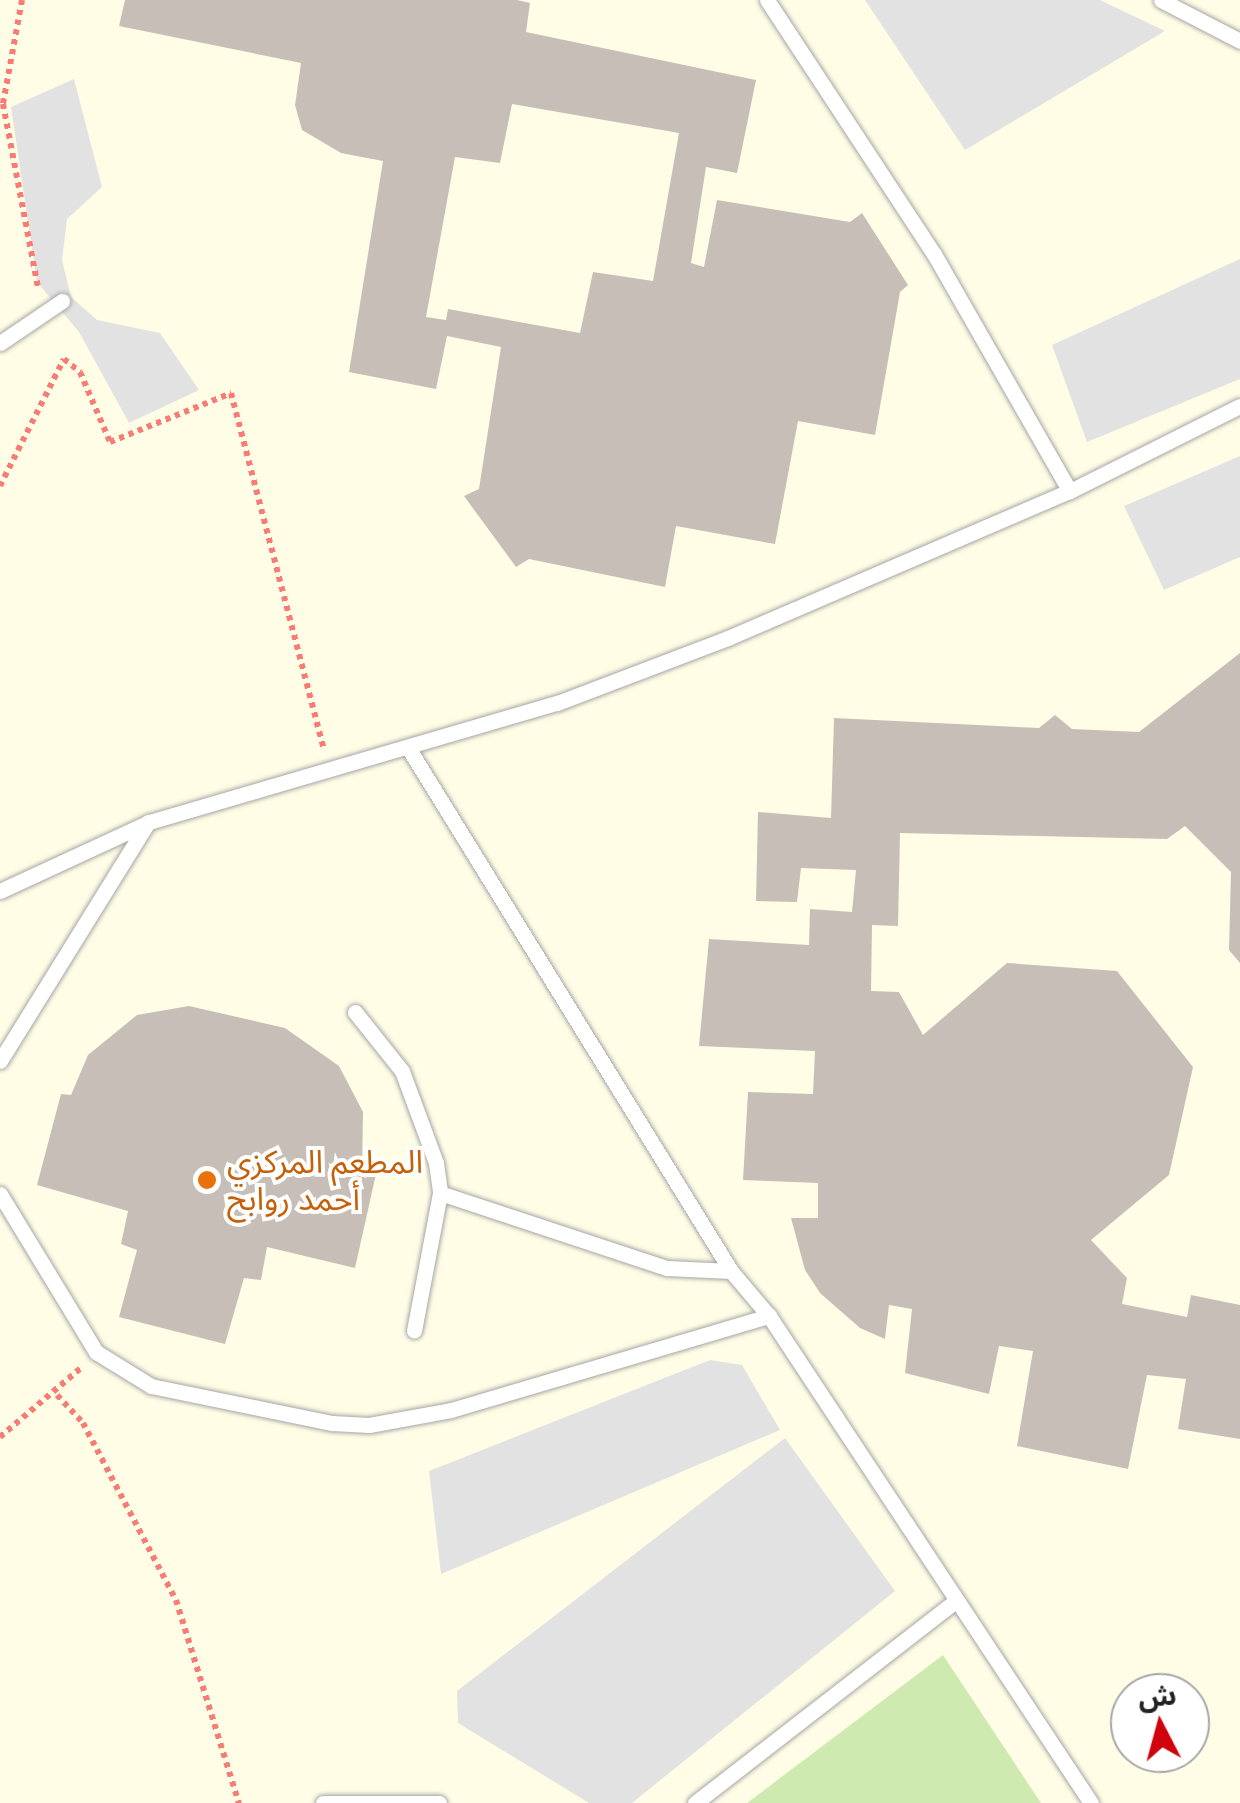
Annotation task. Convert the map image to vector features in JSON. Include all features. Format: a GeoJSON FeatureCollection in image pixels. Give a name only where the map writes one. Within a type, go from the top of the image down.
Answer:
{"type":"FeatureCollection","features":[{"type":"Feature","properties":{"kind":"lane"},"geometry":{"type":"LineString","coordinates":[[767,0],[934,254],[1070,490]]}},
{"type":"Feature","properties":{"kind":"lane"},"geometry":{"type":"LineString","coordinates":[[1162,0],[1240,41]]}},
{"type":"Feature","properties":{"kind":"lane"},"geometry":{"type":"LineString","coordinates":[[0,343],[62,301]]}},
{"type":"Feature","properties":{"kind":"lane"},"geometry":{"type":"LineString","coordinates":[[0,891],[149,822],[330,773],[556,704],[728,638],[1070,490],[1240,406]]}},
{"type":"Feature","properties":{"kind":"lane"},"geometry":{"type":"LineString","coordinates":[[409,749],[731,1271],[769,1316],[1091,1803]]}},
{"type":"Feature","properties":{"kind":"lane"},"geometry":{"type":"LineString","coordinates":[[0,1061],[149,822]]}},
{"type":"Feature","properties":{"kind":"lane"},"geometry":{"type":"LineString","coordinates":[[355,1012],[381,1040],[418,1105],[440,1193],[414,1331]]}},
{"type":"Feature","properties":{"kind":"lane"},"geometry":{"type":"LineString","coordinates":[[440,1193],[668,1268],[731,1271]]}},
{"type":"Feature","properties":{"kind":"lane"},"geometry":{"type":"LineString","coordinates":[[0,1194],[96,1352],[151,1386],[184,1396],[369,1425],[452,1410],[769,1316]]}},
{"type":"Feature","properties":{"kind":"lane"},"geometry":{"type":"LineString","coordinates":[[695,1803],[956,1600]]}},
{"type":"Feature","properties":{"kind":"lane"},"geometry":{"type":"LineString","coordinates":[[323,1803],[439,1803]]}},
{"type":"Feature","properties":{"kind":"path"},"geometry":{"type":"LineString","coordinates":[[22,0],[3,104],[43,314]]}},
{"type":"Feature","properties":{"kind":"path"},"geometry":{"type":"LineString","coordinates":[[0,486],[64,358],[80,372],[110,442],[231,393],[330,773]]}},
{"type":"Feature","properties":{"kind":"path"},"geometry":{"type":"LineString","coordinates":[[0,1438],[57,1395],[96,1352]]}},
{"type":"Feature","properties":{"kind":"path"},"geometry":{"type":"LineString","coordinates":[[57,1395],[82,1423],[176,1600],[239,1803]]}},
{"type":"Feature","properties":{"kind":"shaded area"},"geometry":{"type":"Polygon","coordinates":[[[0,0],[1240,0],[1240,1803],[0,1803],[0,0]]]}},
{"type":"Feature","properties":{"kind":"shaded area"},"geometry":{"type":"Polygon","coordinates":[[[865,0],[1100,0],[1165,31],[965,150],[865,0]]]}},
{"type":"Feature","properties":{"kind":"shaded area"},"geometry":{"type":"Polygon","coordinates":[[[74,79],[102,187],[67,219],[62,260],[71,297],[97,320],[160,333],[199,390],[129,423],[79,332],[37,282],[11,107],[74,79]]]}},
{"type":"Feature","properties":{"kind":"shaded area"},"geometry":{"type":"Polygon","coordinates":[[[1240,259],[1240,379],[1087,442],[1052,345],[1240,259]]]}},
{"type":"Feature","properties":{"kind":"shaded area"},"geometry":{"type":"Polygon","coordinates":[[[1240,456],[1240,557],[1164,590],[1124,506],[1240,456]]]}},
{"type":"Feature","properties":{"kind":"shaded area"},"geometry":{"type":"Polygon","coordinates":[[[710,1360],[742,1365],[780,1430],[441,1574],[429,1471],[710,1360]]]}},
{"type":"Feature","properties":{"kind":"shaded area"},"geometry":{"type":"Polygon","coordinates":[[[785,1438],[895,1591],[632,1803],[589,1803],[458,1723],[457,1691],[785,1438]]]}},
{"type":"Feature","properties":{"kind":"green space"},"geometry":{"type":"Polygon","coordinates":[[[943,1655],[1041,1803],[747,1803],[943,1655]]]}},
{"type":"Feature","properties":{"kind":"building"},"geometry":{"type":"Polygon","coordinates":[[[125,0],[517,0],[530,3],[526,32],[756,80],[737,173],[706,167],[691,263],[704,267],[717,200],[850,222],[862,213],[908,285],[900,292],[875,435],[798,421],[775,544],[676,526],[665,587],[529,559],[516,567],[464,496],[479,489],[501,347],[447,336],[436,389],[349,372],[383,161],[341,153],[302,130],[295,105],[301,63],[119,26],[125,0]],[[512,104],[500,163],[455,157],[426,317],[446,320],[448,309],[580,333],[593,272],[653,281],[679,133],[512,104]]]}},
{"type":"Feature","properties":{"kind":"building"},"geometry":{"type":"Polygon","coordinates":[[[1240,653],[1240,963],[1229,950],[1231,872],[1185,826],[1167,839],[900,833],[898,926],[872,925],[871,991],[899,992],[923,1035],[1007,963],[1117,971],[1193,1067],[1169,1175],[1091,1240],[1127,1278],[1122,1304],[1187,1317],[1191,1295],[1240,1305],[1240,1439],[1178,1429],[1186,1379],[1147,1375],[1128,1469],[1017,1446],[1033,1351],[999,1346],[989,1394],[905,1373],[912,1309],[889,1305],[885,1339],[860,1328],[820,1293],[805,1270],[791,1218],[818,1218],[818,1183],[743,1180],[748,1092],[813,1094],[815,1051],[699,1046],[709,939],[809,945],[810,909],[852,912],[856,870],[801,868],[797,902],[756,901],[758,812],[831,818],[834,718],[1039,728],[1055,715],[1072,729],[1139,732],[1240,653]]]}},
{"type":"Feature","properties":{"kind":"building","name":"المطعم المركزي أحمد روابح"},"geometry":{"type":"Polygon","coordinates":[[[189,1006],[285,1028],[339,1066],[363,1112],[362,1171],[376,1174],[355,1268],[267,1247],[261,1280],[244,1278],[225,1344],[119,1317],[137,1250],[121,1244],[128,1211],[37,1185],[61,1094],[71,1095],[88,1055],[137,1015],[189,1006]]]}},
{"type":"Feature","properties":{"kind":"place","name":"المطعم المركزي أحمد روابح"},"geometry":{"type":"Point","coordinates":[207,1180]}}]}
